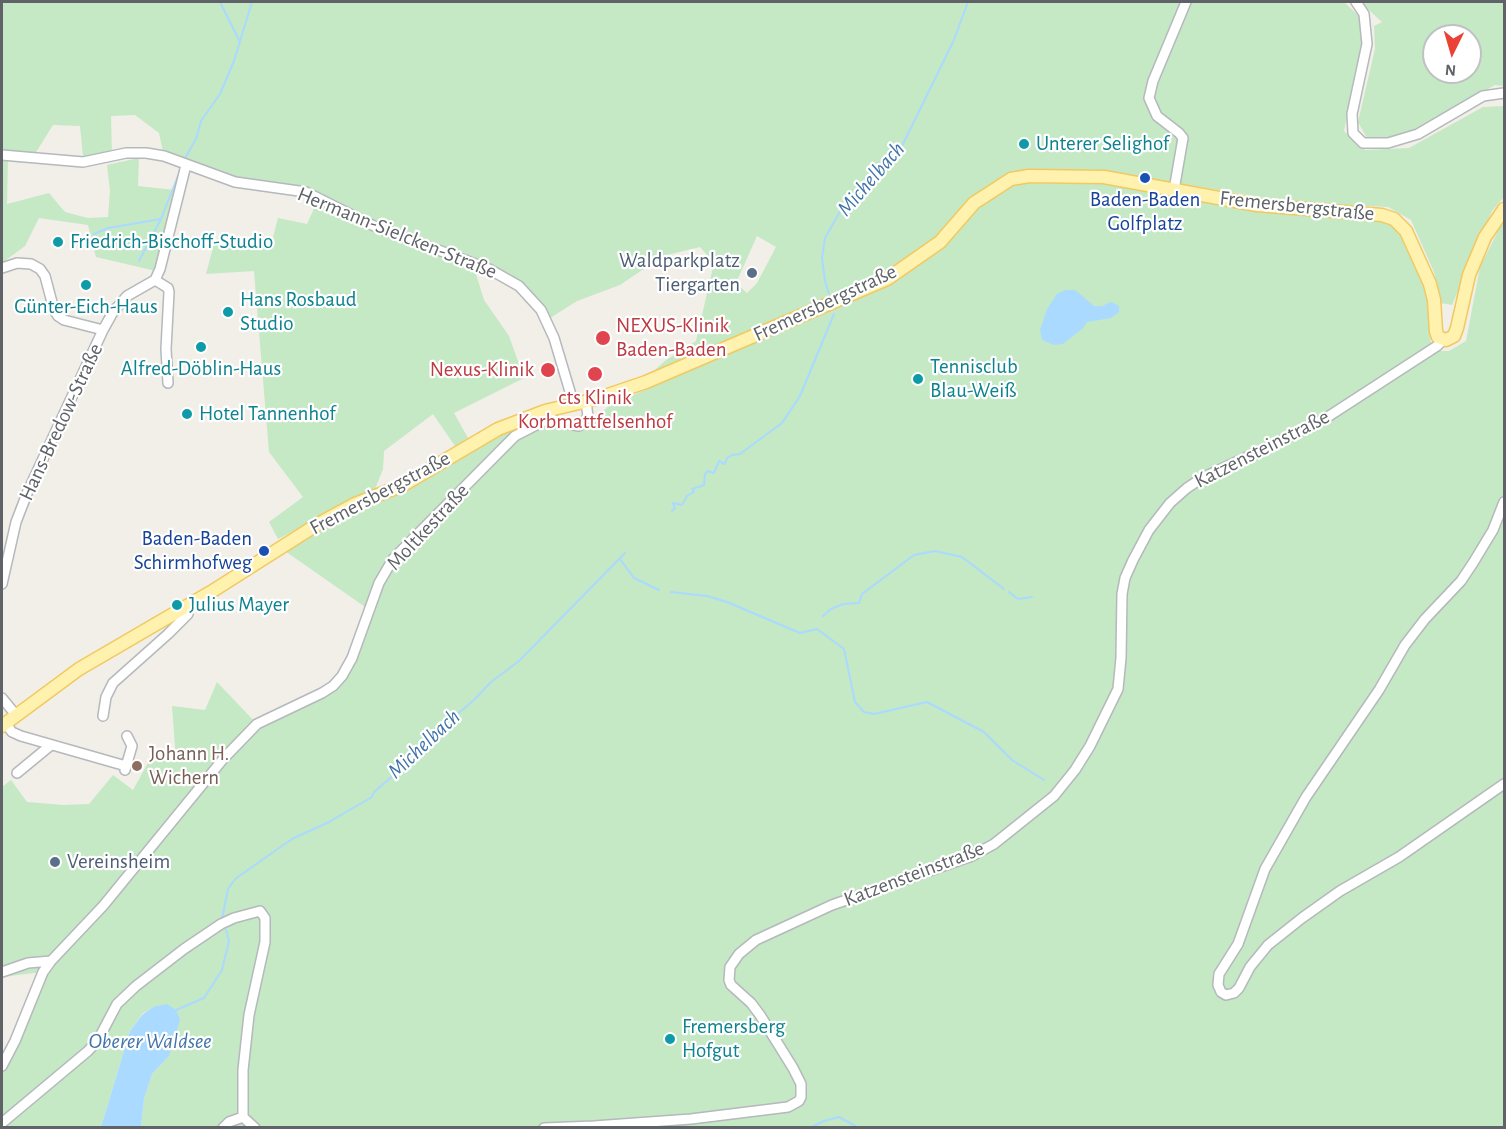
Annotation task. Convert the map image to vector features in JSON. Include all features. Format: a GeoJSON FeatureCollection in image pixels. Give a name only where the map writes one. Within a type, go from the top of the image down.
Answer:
{"type":"FeatureCollection","features":[{"type":"Feature","properties":{"kind":"main road","name":"Fremersbergstraße"},"geometry":{"type":"LineString","coordinates":[[3,725],[79,669],[187,607],[340,512],[403,485],[498,429],[646,382],[887,279],[940,242],[974,203],[1011,178],[1029,176],[1104,177],[1257,205],[1382,215],[1394,219],[1406,231],[1430,284],[1434,300],[1436,331],[1438,337],[1443,340]]}},
{"type":"Feature","properties":{"kind":"main road"},"geometry":{"type":"LineString","coordinates":[[1443,340],[1454,336],[1469,275],[1485,237],[1504,209]]}},
{"type":"Feature","properties":{"kind":"street"},"geometry":{"type":"LineString","coordinates":[[1174,190],[1183,138],[1157,116],[1149,98],[1153,81],[1186,2]]}},
{"type":"Feature","properties":{"kind":"street"},"geometry":{"type":"LineString","coordinates":[[1356,2],[1364,14],[1367,44],[1352,114],[1353,133],[1363,143],[1388,143],[1418,134],[1483,96],[1504,93]]}},
{"type":"Feature","properties":{"kind":"street","name":"Hermann-Sielcken-Straße"},"geometry":{"type":"LineString","coordinates":[[2,155],[83,162],[126,153],[164,156],[235,182],[306,192],[353,217],[441,253],[489,269],[510,280],[536,303],[547,320],[580,403]]}},
{"type":"Feature","properties":{"kind":"street"},"geometry":{"type":"LineString","coordinates":[[168,383],[166,349],[169,292],[168,288],[155,280],[160,269],[184,164]]}},
{"type":"Feature","properties":{"kind":"street","name":"Hans-Bredow-Straße"},"geometry":{"type":"LineString","coordinates":[[2,268],[17,263],[31,264],[40,269],[45,276],[54,310],[58,316],[64,320],[103,330]]}},
{"type":"Feature","properties":{"kind":"street","name":"Hans-Bredow-Straße"},"geometry":{"type":"LineString","coordinates":[[2,584],[16,522],[28,491],[103,330],[113,312],[127,296],[155,280]]}},
{"type":"Feature","properties":{"kind":"street","name":"Katzensteinstraße"},"geometry":{"type":"LineString","coordinates":[[544,1128],[691,1119],[788,1107],[799,1101],[801,1084],[793,1068],[760,1015],[751,1003],[731,985],[728,974],[734,960],[756,940],[832,905],[972,856],[994,844],[1054,796],[1075,770],[1090,746],[1118,689],[1122,658],[1122,594],[1125,578],[1149,530],[1170,503],[1202,478],[1326,418],[1443,340]]}},
{"type":"Feature","properties":{"kind":"street"},"geometry":{"type":"LineString","coordinates":[[547,415],[569,425],[579,426],[588,417],[580,403]]}},
{"type":"Feature","properties":{"kind":"street","name":"Moltkestraße"},"geometry":{"type":"LineString","coordinates":[[2,1066],[15,1041],[43,972],[51,961],[103,906],[224,758],[257,724],[333,686],[342,676],[352,658],[379,583],[393,559],[515,436],[547,415]]}},
{"type":"Feature","properties":{"kind":"street"},"geometry":{"type":"LineString","coordinates":[[1504,502],[1493,530],[1473,563],[1405,645],[1379,690],[1306,797],[1265,869],[1238,944],[1219,974],[1218,985],[1221,992],[1226,995],[1234,993],[1250,967],[1268,945],[1302,918],[1340,891],[1399,857],[1504,784]]}},
{"type":"Feature","properties":{"kind":"street"},"geometry":{"type":"LineString","coordinates":[[103,716],[106,697],[113,683],[188,614],[187,607]]}},
{"type":"Feature","properties":{"kind":"street"},"geometry":{"type":"LineString","coordinates":[[2,698],[16,715]]}},
{"type":"Feature","properties":{"kind":"street"},"geometry":{"type":"LineString","coordinates":[[3,725],[21,736],[125,768],[132,746],[127,736]]}},
{"type":"Feature","properties":{"kind":"street"},"geometry":{"type":"LineString","coordinates":[[17,773],[51,745]]}},
{"type":"Feature","properties":{"kind":"street"},"geometry":{"type":"LineString","coordinates":[[2,1123],[88,1051],[98,1040],[117,1004],[136,986],[221,924],[260,911],[265,918],[265,942],[249,1015],[243,1070],[243,1117],[255,1128]]}},
{"type":"Feature","properties":{"kind":"street"},"geometry":{"type":"LineString","coordinates":[[2,972],[28,963],[51,961]]}},
{"type":"Feature","properties":{"kind":"street"},"geometry":{"type":"LineString","coordinates":[[223,1128],[229,1122],[243,1117]]}},
{"type":"Feature","properties":{"kind":"green space"},"geometry":{"type":"Polygon","coordinates":[[[2,2],[1344,2],[1362,19],[1361,48],[1344,131],[1365,150],[1409,148],[1483,107],[1504,106],[1504,197],[1492,211],[1452,305],[1440,303],[1434,272],[1411,220],[1388,207],[1289,202],[1194,186],[1188,197],[1382,220],[1391,225],[1400,233],[1416,262],[1428,295],[1431,346],[1439,351],[1449,351],[1466,341],[1480,267],[1504,223],[1504,1127],[141,1127],[144,1099],[152,1074],[169,1056],[153,1007],[142,1014],[130,1031],[101,1127],[2,1127],[2,1066],[42,972],[2,977],[2,787],[11,780],[27,802],[63,805],[89,804],[113,775],[133,790],[149,761],[176,760],[172,706],[205,710],[217,682],[257,724],[333,686],[342,676],[368,609],[285,551],[361,507],[402,491],[523,423],[532,432],[547,424],[571,430],[585,428],[610,405],[773,335],[778,319],[658,377],[655,370],[666,360],[696,341],[714,263],[700,247],[663,256],[620,285],[577,301],[547,320],[528,295],[478,265],[476,274],[484,300],[509,336],[524,378],[454,413],[468,438],[455,446],[433,414],[384,451],[383,469],[375,489],[278,539],[269,522],[303,497],[269,452],[254,271],[206,274],[215,240],[270,249],[278,218],[307,224],[317,202],[314,196],[249,185],[164,156],[159,133],[135,115],[111,116],[112,156],[83,156],[80,126],[53,125],[33,157],[8,156],[7,204],[49,193],[65,212],[88,218],[108,217],[110,191],[107,165],[139,158],[138,186],[175,190],[156,271],[96,257],[88,225],[39,218],[25,246],[2,263],[2,2]],[[757,236],[736,283],[747,293],[757,283],[776,247],[757,236]]]}},
{"type":"Feature","properties":{"kind":"green space"},"geometry":{"type":"Polygon","coordinates":[[[1360,2],[1504,2],[1504,86],[1495,85],[1410,132],[1385,140],[1367,138],[1358,122],[1375,49],[1374,26],[1382,22],[1360,2]]]}},
{"type":"Feature","properties":{"kind":"water"},"geometry":{"type":"Polygon","coordinates":[[[1065,290],[1075,290],[1094,306],[1102,306],[1111,302],[1119,306],[1119,312],[1111,318],[1087,322],[1063,344],[1054,345],[1042,340],[1040,330],[1047,309],[1057,294],[1065,290]]]}},
{"type":"Feature","properties":{"kind":"water","name":"Oberer Waldsee"},"geometry":{"type":"Polygon","coordinates":[[[167,1004],[176,1010],[180,1020],[169,1056],[152,1074],[144,1099],[141,1127],[101,1127],[130,1031],[142,1015],[153,1007],[167,1004]]]}},
{"type":"Feature","properties":{"kind":"waterway"},"geometry":{"type":"LineString","coordinates":[[220,2],[240,42]]}},
{"type":"Feature","properties":{"kind":"waterway"},"geometry":{"type":"LineString","coordinates":[[184,160],[196,139],[201,121],[220,94],[234,61],[252,2]]}},
{"type":"Feature","properties":{"kind":"waterway","name":"Michelbach"},"geometry":{"type":"LineString","coordinates":[[829,294],[822,258],[825,238],[842,208],[886,165],[903,144],[953,42],[968,2]]}},
{"type":"Feature","properties":{"kind":"waterway"},"geometry":{"type":"LineString","coordinates":[[139,261],[161,219],[180,171]]}},
{"type":"Feature","properties":{"kind":"waterway"},"geometry":{"type":"LineString","coordinates":[[94,234],[108,228],[161,219]]}},
{"type":"Feature","properties":{"kind":"waterway","name":"Michelbach"},"geometry":{"type":"LineString","coordinates":[[672,511],[675,508],[673,503],[682,505],[687,496],[694,492],[692,489],[704,485],[705,474],[708,471],[714,473],[719,461],[725,464],[727,458],[740,454],[782,423],[800,396],[834,314]]}},
{"type":"Feature","properties":{"kind":"waterway"},"geometry":{"type":"LineString","coordinates":[[823,616],[831,609],[843,604],[859,603],[862,594],[914,555],[935,551],[962,557],[1004,589]]}},
{"type":"Feature","properties":{"kind":"waterway","name":"Michelbach"},"geometry":{"type":"LineString","coordinates":[[222,919],[228,889],[235,879],[292,839],[329,822],[372,797],[374,792],[395,774],[407,755],[434,730],[474,700],[491,682],[519,661],[625,553]]}},
{"type":"Feature","properties":{"kind":"waterway"},"geometry":{"type":"LineString","coordinates":[[620,559],[634,578],[659,590]]}},
{"type":"Feature","properties":{"kind":"waterway"},"geometry":{"type":"LineString","coordinates":[[671,592],[707,596],[727,602],[800,633],[817,629],[844,649],[855,702],[864,712],[874,714],[927,702],[984,732],[1012,760],[1044,780]]}},
{"type":"Feature","properties":{"kind":"waterway"},"geometry":{"type":"LineString","coordinates":[[1009,592],[1018,599],[1032,597]]}},
{"type":"Feature","properties":{"kind":"waterway","name":"Michelbach"},"geometry":{"type":"LineString","coordinates":[[176,1010],[204,998],[222,970],[229,941],[226,930]]}},
{"type":"Feature","properties":{"kind":"waterway"},"geometry":{"type":"LineString","coordinates":[[810,1128],[839,1117],[859,1128]]}},
{"type":"Feature","properties":{"kind":"place","name":"Unterer Selighof"},"geometry":{"type":"Point","coordinates":[1024,144]}},
{"type":"Feature","properties":{"kind":"place","name":"Baden-Baden Golfplatz"},"geometry":{"type":"Point","coordinates":[1145,178]}},
{"type":"Feature","properties":{"kind":"place","name":"Friedrich-Bischoff-Studio"},"geometry":{"type":"Point","coordinates":[58,242]}},
{"type":"Feature","properties":{"kind":"place","name":"Waldparkplatz Tiergarten"},"geometry":{"type":"Point","coordinates":[752,273]}},
{"type":"Feature","properties":{"kind":"place","name":"Günter-Eich-Haus"},"geometry":{"type":"Point","coordinates":[86,285]}},
{"type":"Feature","properties":{"kind":"place","name":"Hans Rosbaud Studio"},"geometry":{"type":"Point","coordinates":[228,312]}},
{"type":"Feature","properties":{"kind":"place","name":"NEXUS-Klinik Baden-Baden"},"geometry":{"type":"Point","coordinates":[603,338]}},
{"type":"Feature","properties":{"kind":"place","name":"Alfred-Döblin-Haus"},"geometry":{"type":"Point","coordinates":[201,347]}},
{"type":"Feature","properties":{"kind":"place","name":"Nexus-Klinik"},"geometry":{"type":"Point","coordinates":[548,370]}},
{"type":"Feature","properties":{"kind":"place","name":"cts Klinik Korbmattfelsenhof"},"geometry":{"type":"Point","coordinates":[595,374]}},
{"type":"Feature","properties":{"kind":"place","name":"Tennisclub Blau-Weiß"},"geometry":{"type":"Point","coordinates":[918,379]}},
{"type":"Feature","properties":{"kind":"place","name":"Hotel Tannenhof"},"geometry":{"type":"Point","coordinates":[187,414]}},
{"type":"Feature","properties":{"kind":"place","name":"Baden-Baden Schirmhofweg"},"geometry":{"type":"Point","coordinates":[264,551]}},
{"type":"Feature","properties":{"kind":"place","name":"Julius Mayer"},"geometry":{"type":"Point","coordinates":[177,605]}},
{"type":"Feature","properties":{"kind":"place","name":"Johann H. Wichern"},"geometry":{"type":"Point","coordinates":[137,766]}},
{"type":"Feature","properties":{"kind":"place","name":"Vereinsheim"},"geometry":{"type":"Point","coordinates":[55,862]}},
{"type":"Feature","properties":{"kind":"place","name":"Fremersberg Hofgut"},"geometry":{"type":"Point","coordinates":[670,1039]}}]}
